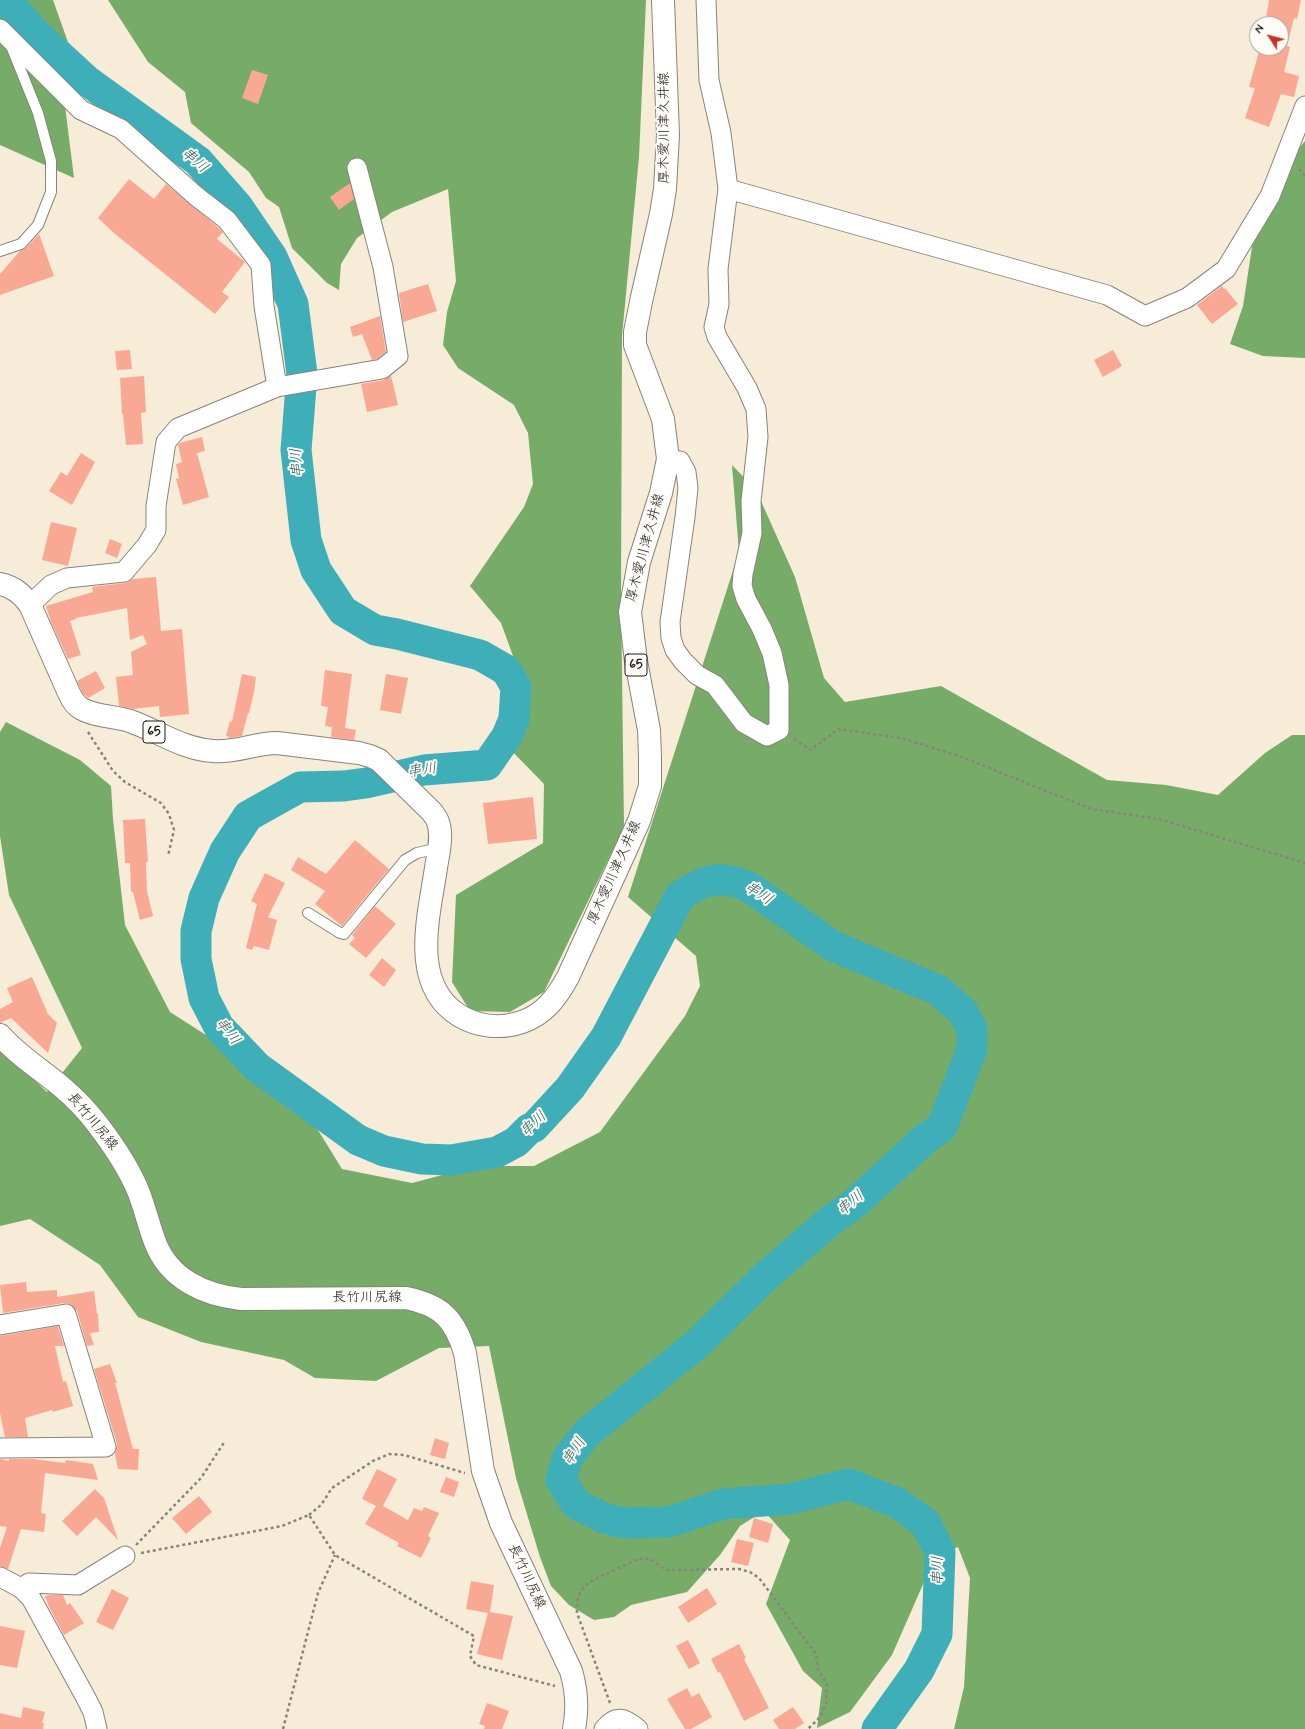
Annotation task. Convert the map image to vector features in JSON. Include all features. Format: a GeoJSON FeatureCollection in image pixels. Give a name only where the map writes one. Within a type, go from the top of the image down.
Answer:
{"type":"FeatureCollection","features":[{"type":"Feature","properties":{"kind":"main road","name":"厚木愛川津久井線"},"geometry":{"type":"LineString","coordinates":[[84,710],[131,721],[177,743],[201,750],[226,752],[264,744],[277,743],[359,752],[379,760],[432,812],[438,822],[439,848],[430,912],[426,963],[434,987],[440,999],[453,1011],[466,1019],[479,1024],[503,1027],[529,1020],[539,1014],[555,998],[568,976],[639,821],[650,786],[649,730],[636,661],[630,612],[639,562],[661,493],[668,459],[663,419],[635,346],[635,332],[661,214],[667,168],[668,136],[663,0]]}},
{"type":"Feature","properties":{"kind":"main road"},"geometry":{"type":"LineString","coordinates":[[0,584],[16,590],[30,605],[69,693],[76,704],[84,710]]}},
{"type":"Feature","properties":{"kind":"main road","name":"長竹川尻線"},"geometry":{"type":"LineString","coordinates":[[0,1035],[19,1054],[68,1092],[98,1124],[113,1145],[135,1185],[158,1249],[172,1270],[190,1284],[216,1295],[241,1299],[406,1298],[424,1303],[454,1323],[461,1338],[465,1353],[483,1471],[501,1523],[571,1671],[575,1684],[577,1703],[574,1729]]}},
{"type":"Feature","properties":{"kind":"street"},"geometry":{"type":"LineString","coordinates":[[668,459],[680,461],[684,466],[688,488],[670,622],[671,638],[675,650],[697,675],[715,685],[744,723],[767,736],[779,730],[779,685],[772,652],[746,599],[742,586],[742,574],[752,532],[751,501],[758,437],[756,409],[747,388],[717,337],[714,327],[719,304],[718,269],[728,189],[721,133],[709,80],[706,0]]}},
{"type":"Feature","properties":{"kind":"street"},"geometry":{"type":"LineString","coordinates":[[3,33],[82,110],[121,129],[196,196],[227,220],[261,265],[264,306],[277,387]]}},
{"type":"Feature","properties":{"kind":"street"},"geometry":{"type":"LineString","coordinates":[[728,189],[1108,295],[1145,316],[1187,298],[1226,268],[1270,196],[1305,106]]}},
{"type":"Feature","properties":{"kind":"street"},"geometry":{"type":"LineString","coordinates":[[30,605],[51,585],[67,578],[124,572],[147,545],[156,530],[156,506],[166,442],[178,428],[277,387],[382,369],[398,356],[383,267],[357,168]]}},
{"type":"Feature","properties":{"kind":"street"},"geometry":{"type":"LineString","coordinates":[[0,1325],[66,1314],[106,1447],[0,1448]]}},
{"type":"Feature","properties":{"kind":"street"},"geometry":{"type":"LineString","coordinates":[[21,1588],[29,1583],[78,1585],[125,1556]]}},
{"type":"Feature","properties":{"kind":"street"},"geometry":{"type":"LineString","coordinates":[[0,1577],[21,1588],[31,1598],[86,1698],[93,1712],[98,1729]]}},
{"type":"Feature","properties":{"kind":"street"},"geometry":{"type":"LineString","coordinates":[[610,1724],[630,1722],[638,1729]]}},
{"type":"Feature","properties":{"kind":"lane"},"geometry":{"type":"LineString","coordinates":[[0,251],[21,244],[38,225],[51,192],[51,161],[38,113],[3,33]]}},
{"type":"Feature","properties":{"kind":"lane"},"geometry":{"type":"LineString","coordinates":[[308,913],[344,934],[405,860],[417,853],[439,848]]}},
{"type":"Feature","properties":{"kind":"path"},"geometry":{"type":"LineString","coordinates":[[84,710],[86,730],[113,771],[125,782],[161,803],[170,814],[174,830],[168,856]]}},
{"type":"Feature","properties":{"kind":"path"},"geometry":{"type":"LineString","coordinates":[[779,730],[811,750],[838,729],[901,738],[962,757],[1091,809],[1159,819],[1305,863]]}},
{"type":"Feature","properties":{"kind":"path"},"geometry":{"type":"LineString","coordinates":[[125,1556],[201,1478],[225,1441]]}},
{"type":"Feature","properties":{"kind":"path"},"geometry":{"type":"LineString","coordinates":[[125,1556],[282,1526],[309,1515],[321,1505],[332,1488],[374,1461],[389,1454],[404,1455],[468,1474],[483,1471]]}},
{"type":"Feature","properties":{"kind":"path"},"geometry":{"type":"LineString","coordinates":[[309,1515],[335,1555],[474,1636],[470,1656],[476,1665],[554,1686],[557,1689]]}},
{"type":"Feature","properties":{"kind":"path"},"geometry":{"type":"LineString","coordinates":[[282,1729],[318,1593],[335,1555]]}},
{"type":"Feature","properties":{"kind":"path"},"geometry":{"type":"LineString","coordinates":[[610,1724],[577,1613],[576,1601],[580,1591],[588,1582],[638,1559],[645,1558],[650,1559],[666,1570],[729,1568],[750,1572],[759,1578],[816,1654],[818,1669],[827,1685],[826,1705],[820,1717],[808,1729]]}},
{"type":"Feature","properties":{"kind":"green space"},"geometry":{"type":"Polygon","coordinates":[[[0,0],[53,0],[69,45],[63,90],[74,178],[0,145],[0,0]]]}},
{"type":"Feature","properties":{"kind":"green space"},"geometry":{"type":"Polygon","coordinates":[[[108,0],[646,0],[639,157],[622,336],[621,597],[624,827],[544,992],[510,1012],[470,1011],[452,982],[456,895],[543,843],[544,784],[503,742],[517,667],[501,623],[470,586],[524,507],[533,484],[528,433],[514,405],[458,368],[443,345],[447,312],[456,281],[448,189],[392,212],[357,238],[341,264],[339,290],[327,283],[292,248],[279,207],[266,198],[249,172],[191,123],[185,92],[148,62],[108,0]]]}},
{"type":"Feature","properties":{"kind":"green space"},"geometry":{"type":"Polygon","coordinates":[[[1305,141],[1305,358],[1263,356],[1230,344],[1243,306],[1256,221],[1282,169],[1305,141]]]}},
{"type":"Feature","properties":{"kind":"green space"},"geometry":{"type":"Polygon","coordinates":[[[732,465],[756,490],[795,577],[824,678],[845,702],[941,686],[1107,780],[1166,785],[1218,795],[1265,753],[1292,735],[1305,735],[1305,1729],[954,1729],[964,1687],[970,1578],[958,1547],[935,1557],[892,1655],[850,1712],[817,1728],[822,1688],[803,1671],[766,1604],[790,1540],[764,1511],[740,1526],[720,1555],[687,1592],[631,1605],[614,1617],[594,1620],[569,1605],[551,1586],[540,1557],[516,1478],[489,1346],[439,1348],[376,1381],[315,1378],[284,1360],[201,1342],[138,1317],[100,1265],[30,1219],[0,1226],[0,1047],[47,1092],[82,1048],[9,895],[0,836],[0,732],[6,722],[80,760],[111,786],[113,819],[125,925],[170,1012],[231,1051],[318,1130],[342,1169],[412,1183],[476,1166],[534,1166],[600,1132],[685,1016],[700,986],[696,956],[628,897],[739,552],[732,465]]]}},
{"type":"Feature","properties":{"kind":"building"},"geometry":{"type":"Polygon","coordinates":[[[1269,0],[1301,0],[1297,19],[1294,18],[1289,38],[1289,16],[1266,16],[1269,0]]]}},
{"type":"Feature","properties":{"kind":"building"},"geometry":{"type":"Polygon","coordinates":[[[1258,56],[1288,56],[1284,72],[1299,76],[1294,97],[1281,94],[1269,127],[1245,118],[1255,88],[1249,87],[1258,56]]]}},
{"type":"Feature","properties":{"kind":"building"},"geometry":{"type":"Polygon","coordinates":[[[252,70],[268,75],[258,104],[242,98],[252,70]]]}},
{"type":"Feature","properties":{"kind":"building"},"geometry":{"type":"Polygon","coordinates":[[[129,179],[154,199],[166,184],[219,228],[223,232],[217,239],[245,262],[222,292],[229,297],[215,314],[115,234],[98,218],[129,179]]]}},
{"type":"Feature","properties":{"kind":"building"},"geometry":{"type":"Polygon","coordinates":[[[350,183],[354,199],[339,210],[330,197],[350,183]]]}},
{"type":"Feature","properties":{"kind":"building"},"geometry":{"type":"Polygon","coordinates":[[[39,234],[54,276],[0,295],[0,274],[20,251],[26,248],[39,234]]]}},
{"type":"Feature","properties":{"kind":"building"},"geometry":{"type":"Polygon","coordinates":[[[428,284],[437,311],[403,322],[399,293],[428,284]]]}},
{"type":"Feature","properties":{"kind":"building"},"geometry":{"type":"Polygon","coordinates":[[[1222,286],[1238,304],[1212,324],[1197,305],[1222,286]]]}},
{"type":"Feature","properties":{"kind":"building"},"geometry":{"type":"Polygon","coordinates":[[[380,316],[386,352],[377,359],[372,360],[362,334],[353,337],[350,327],[380,316]]]}},
{"type":"Feature","properties":{"kind":"building"},"geometry":{"type":"Polygon","coordinates":[[[130,350],[132,369],[117,370],[115,351],[130,350]]]}},
{"type":"Feature","properties":{"kind":"building"},"geometry":{"type":"Polygon","coordinates":[[[1113,350],[1122,366],[1103,377],[1094,360],[1113,350]]]}},
{"type":"Feature","properties":{"kind":"building"},"geometry":{"type":"Polygon","coordinates":[[[144,376],[146,412],[141,413],[143,444],[126,445],[122,414],[120,378],[144,376]]]}},
{"type":"Feature","properties":{"kind":"building"},"geometry":{"type":"Polygon","coordinates":[[[391,376],[398,405],[367,412],[361,384],[384,380],[391,376]]]}},
{"type":"Feature","properties":{"kind":"building"},"geometry":{"type":"Polygon","coordinates":[[[202,437],[205,451],[197,453],[209,497],[183,505],[176,479],[179,478],[176,464],[182,462],[178,445],[180,443],[202,437]]]}},
{"type":"Feature","properties":{"kind":"building"},"geometry":{"type":"Polygon","coordinates":[[[81,453],[95,462],[72,505],[49,491],[61,472],[67,476],[81,453]]]}},
{"type":"Feature","properties":{"kind":"building"},"geometry":{"type":"Polygon","coordinates":[[[51,522],[77,528],[68,566],[42,560],[51,522]]]}},
{"type":"Feature","properties":{"kind":"building"},"geometry":{"type":"Polygon","coordinates":[[[110,539],[122,544],[117,558],[105,553],[110,539]]]}},
{"type":"Feature","properties":{"kind":"building"},"geometry":{"type":"Polygon","coordinates":[[[156,577],[161,631],[182,629],[189,714],[160,717],[159,706],[133,709],[119,706],[116,677],[133,675],[131,652],[147,644],[143,635],[130,640],[127,608],[76,618],[70,621],[81,655],[68,659],[51,622],[46,606],[93,592],[92,587],[125,583],[133,579],[156,577]]]}},
{"type":"Feature","properties":{"kind":"building"},"geometry":{"type":"Polygon","coordinates":[[[325,670],[352,674],[345,728],[356,730],[354,740],[331,737],[332,727],[325,726],[328,707],[321,706],[325,670]]]}},
{"type":"Feature","properties":{"kind":"building"},"geometry":{"type":"Polygon","coordinates":[[[96,671],[105,688],[88,698],[83,694],[77,681],[96,671]]]}},
{"type":"Feature","properties":{"kind":"building"},"geometry":{"type":"Polygon","coordinates":[[[242,674],[256,677],[254,692],[242,736],[229,738],[226,736],[230,721],[232,722],[242,674]]]}},
{"type":"Feature","properties":{"kind":"building"},"geometry":{"type":"Polygon","coordinates":[[[386,674],[408,678],[401,714],[380,710],[386,674]]]}},
{"type":"Feature","properties":{"kind":"building"},"geometry":{"type":"Polygon","coordinates":[[[533,797],[537,839],[488,844],[483,803],[533,797]]]}},
{"type":"Feature","properties":{"kind":"building"},"geometry":{"type":"Polygon","coordinates":[[[145,819],[148,862],[146,862],[147,891],[153,916],[140,920],[133,892],[131,892],[130,863],[125,863],[123,820],[145,819]]]}},
{"type":"Feature","properties":{"kind":"building"},"geometry":{"type":"Polygon","coordinates":[[[355,840],[389,869],[342,926],[315,904],[325,891],[291,870],[298,857],[326,874],[355,840]]]}},
{"type":"Feature","properties":{"kind":"building"},"geometry":{"type":"Polygon","coordinates":[[[265,873],[285,883],[268,917],[277,920],[269,950],[254,946],[252,950],[246,948],[257,904],[251,901],[265,873]]]}},
{"type":"Feature","properties":{"kind":"building"},"geometry":{"type":"Polygon","coordinates":[[[375,906],[396,924],[366,958],[349,944],[355,938],[352,935],[375,906]]]}},
{"type":"Feature","properties":{"kind":"building"},"geometry":{"type":"Polygon","coordinates":[[[382,958],[396,970],[384,987],[369,975],[382,958]]]}},
{"type":"Feature","properties":{"kind":"building"},"geometry":{"type":"Polygon","coordinates":[[[32,977],[48,1014],[57,1023],[48,1053],[11,1018],[0,1023],[0,1009],[13,1002],[7,988],[32,977]]]}},
{"type":"Feature","properties":{"kind":"building"},"geometry":{"type":"Polygon","coordinates":[[[26,1282],[27,1292],[57,1290],[57,1297],[94,1291],[99,1332],[90,1333],[94,1345],[87,1346],[77,1311],[70,1304],[64,1303],[3,1313],[0,1285],[26,1282]]]}},
{"type":"Feature","properties":{"kind":"building"},"geometry":{"type":"Polygon","coordinates":[[[58,1326],[64,1346],[55,1346],[63,1382],[66,1381],[73,1406],[53,1412],[52,1410],[25,1418],[28,1437],[5,1437],[0,1413],[0,1336],[58,1326]]]}},
{"type":"Feature","properties":{"kind":"building"},"geometry":{"type":"Polygon","coordinates":[[[110,1364],[117,1383],[115,1383],[133,1449],[139,1449],[138,1470],[118,1469],[115,1454],[117,1444],[94,1369],[110,1364]]]}},
{"type":"Feature","properties":{"kind":"building"},"geometry":{"type":"Polygon","coordinates":[[[435,1438],[449,1443],[445,1459],[430,1455],[435,1438]]]}},
{"type":"Feature","properties":{"kind":"building"},"geometry":{"type":"Polygon","coordinates":[[[0,1459],[9,1461],[9,1459],[33,1459],[65,1463],[66,1460],[93,1464],[98,1480],[45,1473],[41,1513],[46,1514],[44,1532],[21,1529],[8,1569],[0,1566],[0,1548],[7,1527],[0,1526],[0,1459]]]}},
{"type":"Feature","properties":{"kind":"building"},"geometry":{"type":"Polygon","coordinates":[[[377,1469],[397,1479],[383,1506],[408,1520],[414,1508],[422,1511],[424,1507],[439,1513],[428,1536],[431,1538],[421,1558],[397,1546],[399,1543],[365,1524],[376,1506],[362,1499],[377,1469]]]}},
{"type":"Feature","properties":{"kind":"building"},"geometry":{"type":"Polygon","coordinates":[[[446,1477],[459,1482],[454,1497],[440,1492],[446,1477]]]}},
{"type":"Feature","properties":{"kind":"building"},"geometry":{"type":"Polygon","coordinates":[[[95,1489],[104,1498],[118,1540],[96,1517],[77,1536],[62,1521],[95,1489]]]}},
{"type":"Feature","properties":{"kind":"building"},"geometry":{"type":"Polygon","coordinates":[[[199,1496],[212,1512],[186,1534],[172,1518],[199,1496]]]}},
{"type":"Feature","properties":{"kind":"building"},"geometry":{"type":"Polygon","coordinates":[[[754,1518],[773,1524],[768,1543],[749,1537],[754,1518]]]}},
{"type":"Feature","properties":{"kind":"building"},"geometry":{"type":"Polygon","coordinates":[[[737,1539],[754,1543],[748,1566],[731,1562],[737,1539]]]}},
{"type":"Feature","properties":{"kind":"building"},"geometry":{"type":"Polygon","coordinates":[[[471,1581],[494,1585],[490,1612],[513,1616],[502,1660],[477,1654],[488,1613],[466,1609],[471,1581]]]}},
{"type":"Feature","properties":{"kind":"building"},"geometry":{"type":"Polygon","coordinates":[[[707,1588],[717,1604],[688,1623],[678,1607],[707,1588]]]}},
{"type":"Feature","properties":{"kind":"building"},"geometry":{"type":"Polygon","coordinates":[[[112,1589],[129,1598],[113,1630],[96,1622],[112,1589]]]}},
{"type":"Feature","properties":{"kind":"building"},"geometry":{"type":"Polygon","coordinates":[[[63,1595],[67,1605],[70,1603],[84,1623],[64,1635],[49,1607],[45,1596],[63,1595]]]}},
{"type":"Feature","properties":{"kind":"building"},"geometry":{"type":"Polygon","coordinates":[[[0,1626],[25,1631],[17,1668],[0,1665],[0,1626]]]}},
{"type":"Feature","properties":{"kind":"building"},"geometry":{"type":"Polygon","coordinates":[[[688,1640],[700,1663],[689,1669],[676,1646],[688,1640]]]}},
{"type":"Feature","properties":{"kind":"building"},"geometry":{"type":"Polygon","coordinates":[[[739,1644],[746,1658],[744,1659],[769,1708],[744,1721],[720,1672],[718,1673],[711,1659],[739,1644]]]}},
{"type":"Feature","properties":{"kind":"building"},"geometry":{"type":"Polygon","coordinates":[[[687,1688],[692,1697],[699,1693],[712,1717],[691,1729],[685,1729],[667,1699],[687,1688]]]}},
{"type":"Feature","properties":{"kind":"building"},"geometry":{"type":"Polygon","coordinates":[[[487,1703],[509,1711],[502,1729],[484,1729],[485,1726],[479,1724],[487,1703]]]}},
{"type":"Feature","properties":{"kind":"building"},"geometry":{"type":"Polygon","coordinates":[[[23,1707],[45,1712],[42,1723],[44,1723],[43,1729],[0,1729],[0,1713],[21,1718],[23,1707]]]}},
{"type":"Feature","properties":{"kind":"building"},"geometry":{"type":"Polygon","coordinates":[[[793,1707],[804,1723],[795,1729],[779,1729],[773,1720],[793,1707]]]}},
{"type":"Feature","properties":{"kind":"waterway","name":"串川"},"geometry":{"type":"LineString","coordinates":[[7,0],[35,33],[86,80],[198,161],[238,207],[272,257],[293,304],[302,374],[296,450],[306,540],[316,570],[343,611],[375,630],[397,634],[480,655],[506,670],[516,687],[514,719],[507,736],[487,765],[424,770],[366,783],[344,786],[300,787],[248,816],[225,851],[204,898],[196,931],[196,959],[204,998],[219,1027],[257,1067],[358,1140],[384,1151],[422,1159],[451,1160],[497,1152],[516,1142],[529,1129],[534,1127],[570,1088],[606,1037],[680,896],[705,882],[721,880],[739,883],[749,887],[833,946],[938,990],[963,1012],[972,1029],[972,1049],[942,1127],[926,1138],[855,1203],[830,1221],[765,1277],[697,1344],[587,1433],[567,1459],[561,1480],[576,1504],[604,1518],[624,1523],[669,1522],[723,1504],[790,1499],[848,1484],[898,1503],[926,1524],[940,1552],[937,1634],[919,1670],[877,1729]]}}]}
